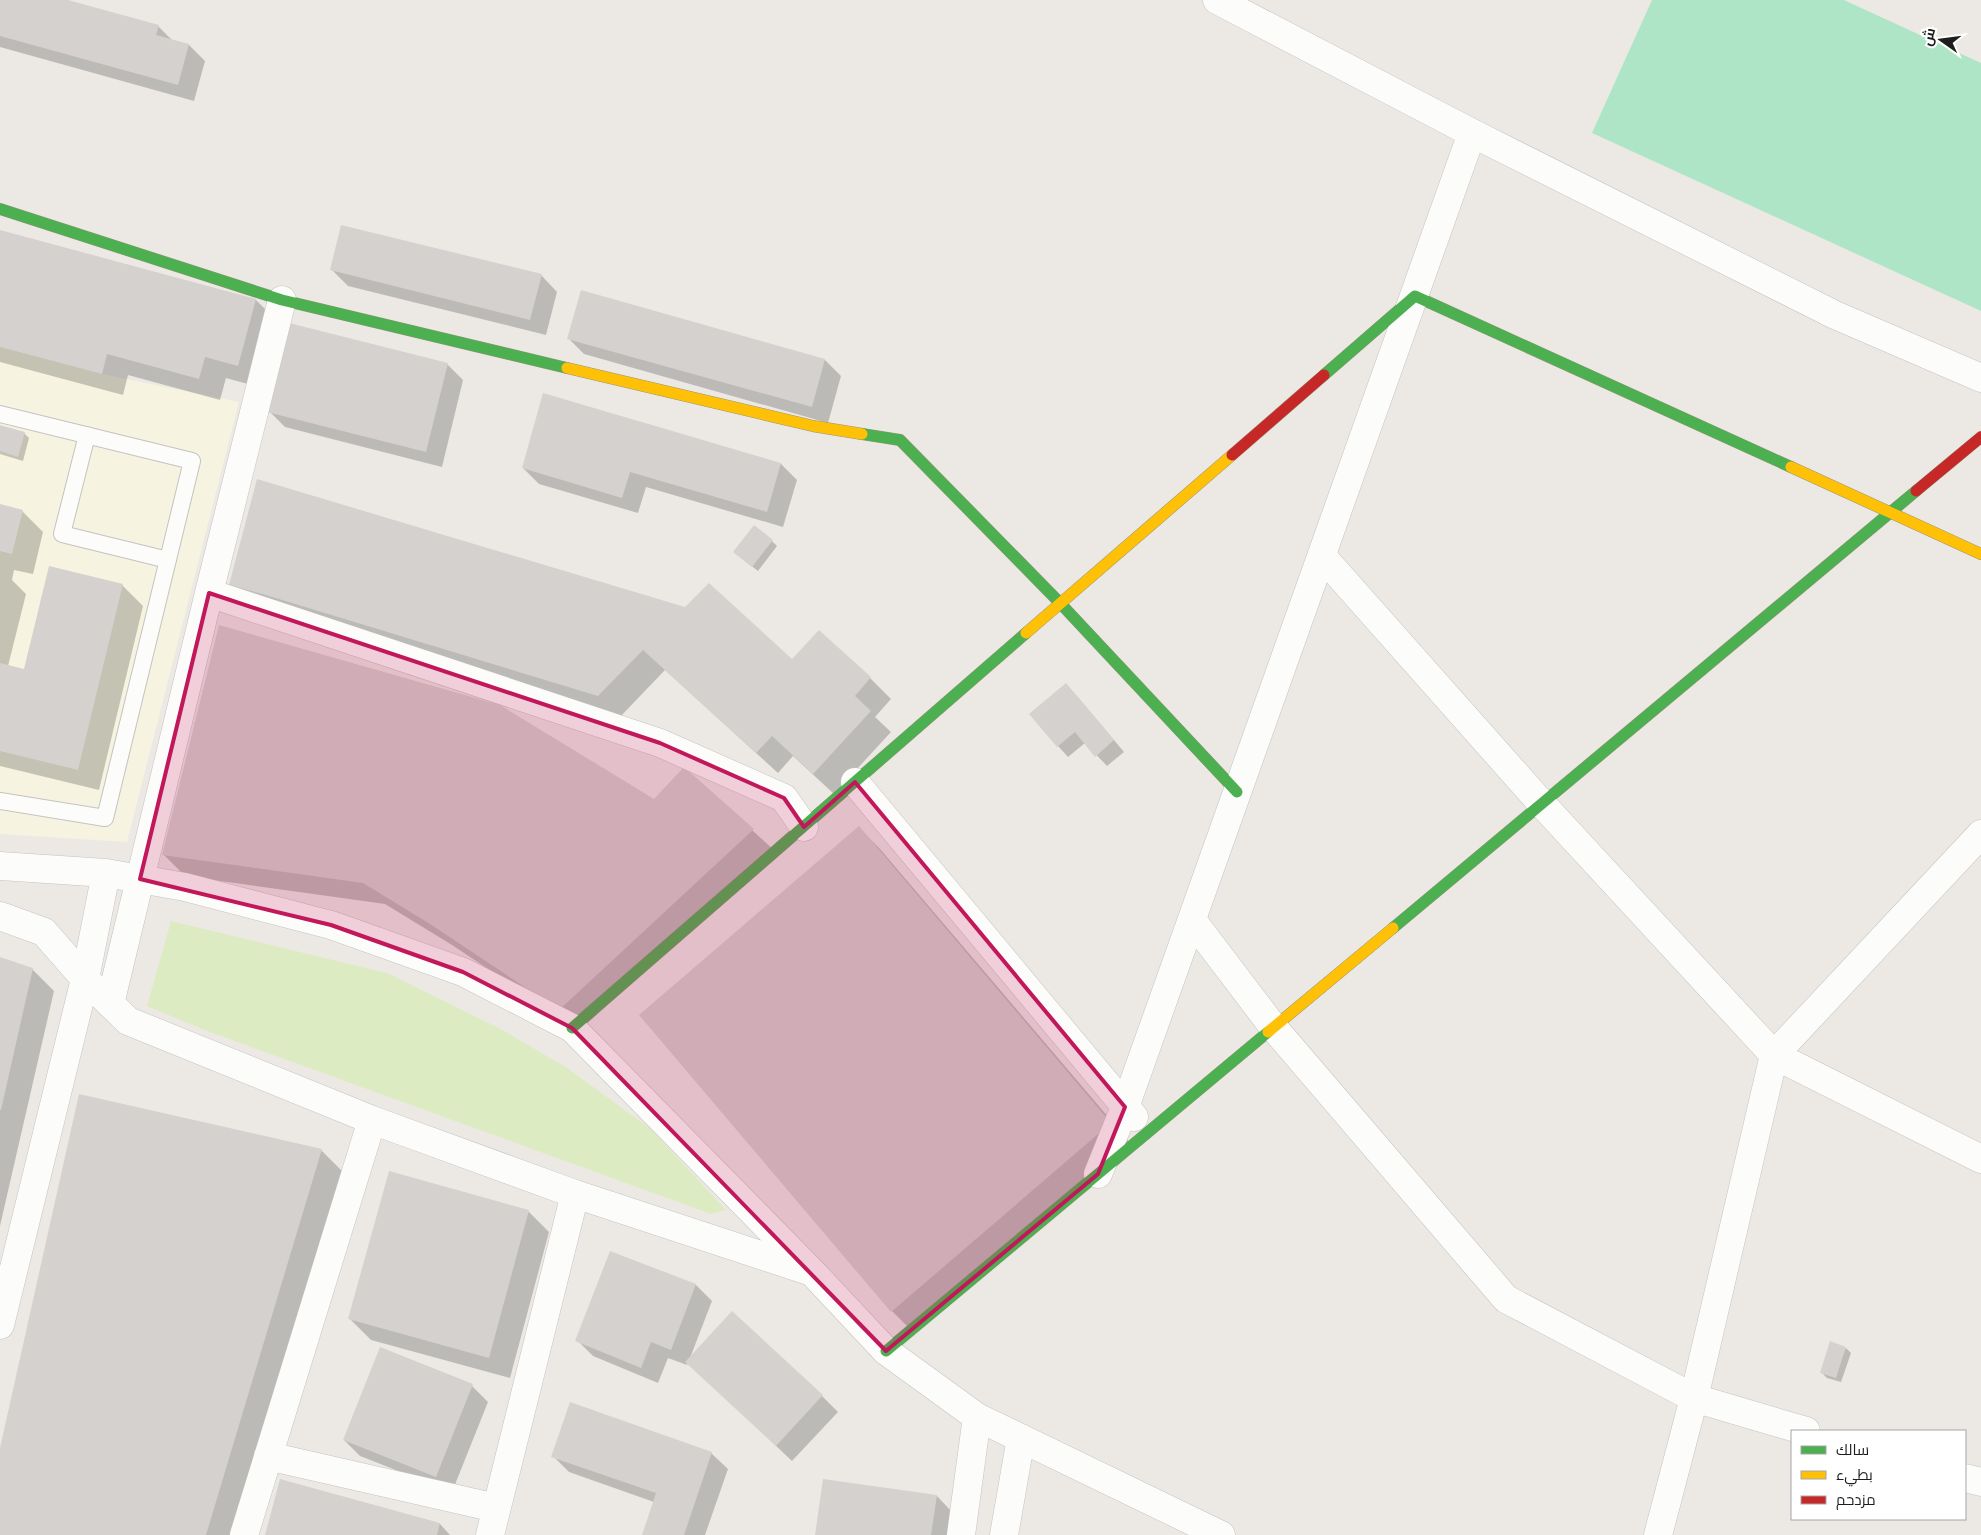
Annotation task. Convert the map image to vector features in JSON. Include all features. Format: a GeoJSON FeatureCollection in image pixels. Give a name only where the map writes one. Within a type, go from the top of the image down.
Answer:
{"type":"FeatureCollection","features":[{"type":"Feature","properties":{"kind":"street"},"geometry":{"type":"LineString","coordinates":[[1217,0],[1472,133],[1835,315],[1981,378]]}},
{"type":"Feature","properties":{"kind":"street"},"geometry":{"type":"LineString","coordinates":[[1098,1174],[1192,920],[1416,296],[1472,133]]}},
{"type":"Feature","properties":{"kind":"street"},"geometry":{"type":"LineString","coordinates":[[0,209],[282,300],[813,426],[900,440],[1061,604],[1237,792]]}},
{"type":"Feature","properties":{"kind":"street"},"geometry":{"type":"LineString","coordinates":[[1416,296],[1981,554]]}},
{"type":"Feature","properties":{"kind":"street"},"geometry":{"type":"LineString","coordinates":[[572,1028],[1416,296]]}},
{"type":"Feature","properties":{"kind":"street"},"geometry":{"type":"LineString","coordinates":[[110,1004],[282,300]]}},
{"type":"Feature","properties":{"kind":"street"},"geometry":{"type":"LineString","coordinates":[[886,1351],[1981,437]]}},
{"type":"Feature","properties":{"kind":"street"},"geometry":{"type":"LineString","coordinates":[[1322,556],[1542,804],[1774,1055],[1981,1159]]}},
{"type":"Feature","properties":{"kind":"street"},"geometry":{"type":"LineString","coordinates":[[209,594],[660,743],[784,798],[804,827]]}},
{"type":"Feature","properties":{"kind":"street"},"geometry":{"type":"LineString","coordinates":[[855,782],[1124,1107],[1148,1133]]}},
{"type":"Feature","properties":{"kind":"street"},"geometry":{"type":"LineString","coordinates":[[1658,1535],[1694,1398],[1774,1055],[1981,834]]}},
{"type":"Feature","properties":{"kind":"street"},"geometry":{"type":"LineString","coordinates":[[0,866],[106,873],[185,887],[331,925],[464,972],[572,1028],[812,1272],[886,1351],[977,1417],[1221,1535]]}},
{"type":"Feature","properties":{"kind":"street"},"geometry":{"type":"LineString","coordinates":[[0,1325],[85,979],[106,873]]}},
{"type":"Feature","properties":{"kind":"street"},"geometry":{"type":"LineString","coordinates":[[0,916],[44,932],[85,979],[128,1021],[372,1120],[575,1194],[812,1272]]}},
{"type":"Feature","properties":{"kind":"street"},"geometry":{"type":"LineString","coordinates":[[1192,920],[1274,1028],[1506,1299],[1694,1398],[1803,1430]]}},
{"type":"Feature","properties":{"kind":"street"},"geometry":{"type":"LineString","coordinates":[[244,1535],[372,1120]]}},
{"type":"Feature","properties":{"kind":"street"},"geometry":{"type":"LineString","coordinates":[[490,1535],[575,1194]]}},
{"type":"Feature","properties":{"kind":"street"},"geometry":{"type":"LineString","coordinates":[[961,1535],[977,1417]]}},
{"type":"Feature","properties":{"kind":"street"},"geometry":{"type":"LineString","coordinates":[[1004,1535],[1021,1438]]}},
{"type":"Feature","properties":{"kind":"street"},"geometry":{"type":"LineString","coordinates":[[268,1456],[496,1508]]}},
{"type":"Feature","properties":{"kind":"street"},"geometry":{"type":"LineString","coordinates":[[1966,1478],[1981,1482]]}},
{"type":"Feature","properties":{"kind":"lane"},"geometry":{"type":"LineString","coordinates":[[0,414],[192,461],[105,818],[0,801]]}},
{"type":"Feature","properties":{"kind":"lane"},"geometry":{"type":"LineString","coordinates":[[87,435],[62,534],[168,560]]}},
{"type":"Feature","properties":{"kind":"highlighted area"},"geometry":{"type":"Polygon","coordinates":[[[209,593],[660,743],[784,798],[804,827],[855,782],[1125,1107],[1098,1174],[886,1351],[572,1028],[463,972],[331,925],[140,879],[209,593]]]}},
{"type":"Feature","properties":{"kind":"shaded area"},"geometry":{"type":"Polygon","coordinates":[[[0,347],[102,374],[239,402],[127,842],[0,834],[0,347]]]}},
{"type":"Feature","properties":{"kind":"green space"},"geometry":{"type":"Polygon","coordinates":[[[1652,0],[1844,0],[1981,63],[1981,311],[1592,133],[1652,0]]]}},
{"type":"Feature","properties":{"kind":"green space"},"geometry":{"type":"Polygon","coordinates":[[[171,921],[387,973],[501,1029],[567,1068],[651,1129],[726,1210],[711,1214],[202,1029],[147,1006],[171,921]]]}},
{"type":"Feature","properties":{"kind":"building"},"geometry":{"type":"Polygon","coordinates":[[[0,0],[68,0],[159,25],[156,35],[189,44],[178,85],[0,36],[0,0]]]}},
{"type":"Feature","properties":{"kind":"building"},"geometry":{"type":"Polygon","coordinates":[[[341,225],[542,274],[530,320],[330,270],[341,225]]]}},
{"type":"Feature","properties":{"kind":"building"},"geometry":{"type":"Polygon","coordinates":[[[0,230],[256,299],[238,366],[205,357],[199,379],[107,354],[102,374],[0,347],[0,230]]]}},
{"type":"Feature","properties":{"kind":"building"},"geometry":{"type":"Polygon","coordinates":[[[581,290],[825,359],[812,407],[567,339],[581,290]]]}},
{"type":"Feature","properties":{"kind":"building"},"geometry":{"type":"Polygon","coordinates":[[[289,323],[448,363],[426,452],[267,412],[289,323]]]}},
{"type":"Feature","properties":{"kind":"building"},"geometry":{"type":"Polygon","coordinates":[[[543,393],[781,463],[767,512],[630,472],[622,498],[522,468],[543,393]]]}},
{"type":"Feature","properties":{"kind":"building"},"geometry":{"type":"Polygon","coordinates":[[[0,425],[25,432],[18,457],[0,451],[0,425]]]}},
{"type":"Feature","properties":{"kind":"building"},"geometry":{"type":"Polygon","coordinates":[[[257,479],[685,607],[709,583],[792,659],[819,630],[871,677],[855,696],[871,711],[813,774],[772,736],[756,753],[643,650],[598,696],[229,585],[257,479]]]}},
{"type":"Feature","properties":{"kind":"building"},"geometry":{"type":"Polygon","coordinates":[[[0,504],[23,510],[12,554],[0,551],[0,504]]]}},
{"type":"Feature","properties":{"kind":"building"},"geometry":{"type":"Polygon","coordinates":[[[754,525],[773,540],[752,567],[733,552],[754,525]]]}},
{"type":"Feature","properties":{"kind":"building"},"geometry":{"type":"Polygon","coordinates":[[[49,566],[123,584],[78,770],[0,751],[0,663],[24,669],[49,566]]]}},
{"type":"Feature","properties":{"kind":"building"},"geometry":{"type":"Polygon","coordinates":[[[219,625],[500,705],[654,799],[684,767],[754,829],[559,1010],[430,924],[363,883],[162,855],[219,625]]]}},
{"type":"Feature","properties":{"kind":"building"},"geometry":{"type":"Polygon","coordinates":[[[1066,683],[1114,740],[1095,757],[1075,732],[1057,747],[1029,714],[1066,683]]]}},
{"type":"Feature","properties":{"kind":"building"},"geometry":{"type":"Polygon","coordinates":[[[859,826],[1111,1123],[891,1312],[639,1015],[859,826]]]}},
{"type":"Feature","properties":{"kind":"building"},"geometry":{"type":"Polygon","coordinates":[[[0,957],[33,968],[1,1110],[0,1110],[0,957]]]}},
{"type":"Feature","properties":{"kind":"building"},"geometry":{"type":"Polygon","coordinates":[[[79,1094],[322,1149],[206,1535],[0,1535],[0,1448],[79,1094]]]}},
{"type":"Feature","properties":{"kind":"building"},"geometry":{"type":"Polygon","coordinates":[[[389,1171],[529,1210],[489,1358],[348,1319],[389,1171]]]}},
{"type":"Feature","properties":{"kind":"building"},"geometry":{"type":"Polygon","coordinates":[[[610,1251],[696,1284],[671,1350],[651,1342],[641,1368],[575,1341],[610,1251]]]}},
{"type":"Feature","properties":{"kind":"building"},"geometry":{"type":"Polygon","coordinates":[[[732,1311],[823,1395],[776,1446],[685,1362],[732,1311]]]}},
{"type":"Feature","properties":{"kind":"building"},"geometry":{"type":"Polygon","coordinates":[[[1830,1341],[1846,1347],[1836,1378],[1820,1373],[1830,1341]]]}},
{"type":"Feature","properties":{"kind":"building"},"geometry":{"type":"Polygon","coordinates":[[[380,1347],[473,1384],[436,1477],[343,1440],[380,1347]]]}},
{"type":"Feature","properties":{"kind":"building"},"geometry":{"type":"Polygon","coordinates":[[[570,1402],[712,1452],[684,1535],[642,1535],[656,1493],[551,1457],[570,1402]]]}},
{"type":"Feature","properties":{"kind":"building"},"geometry":{"type":"Polygon","coordinates":[[[280,1479],[440,1523],[437,1535],[265,1535],[280,1479]]]}},
{"type":"Feature","properties":{"kind":"building"},"geometry":{"type":"Polygon","coordinates":[[[823,1479],[937,1495],[931,1535],[815,1535],[823,1479]]]}},
{"type":"Feature","properties":{"kind":"traffic: fast"},"geometry":{"type":"LineString","coordinates":[[0,209],[282,300],[567,368]]}},
{"type":"Feature","properties":{"kind":"traffic: fast"},"geometry":{"type":"LineString","coordinates":[[1324,375],[1415,296],[1791,467]]}},
{"type":"Feature","properties":{"kind":"traffic: fast"},"geometry":{"type":"LineString","coordinates":[[862,434],[900,440],[1061,604],[1237,792]]}},
{"type":"Feature","properties":{"kind":"traffic: fast"},"geometry":{"type":"LineString","coordinates":[[1393,928],[1916,491]]}},
{"type":"Feature","properties":{"kind":"traffic: fast"},"geometry":{"type":"LineString","coordinates":[[572,1028],[1026,633]]}},
{"type":"Feature","properties":{"kind":"traffic: fast"},"geometry":{"type":"LineString","coordinates":[[886,1351],[1268,1032]]}},
{"type":"Feature","properties":{"kind":"traffic: slow"},"geometry":{"type":"LineString","coordinates":[[567,368],[813,426],[862,434]]}},
{"type":"Feature","properties":{"kind":"traffic: slow"},"geometry":{"type":"LineString","coordinates":[[1026,633],[1232,455]]}},
{"type":"Feature","properties":{"kind":"traffic: slow"},"geometry":{"type":"LineString","coordinates":[[1791,467],[1981,554]]}},
{"type":"Feature","properties":{"kind":"traffic: slow"},"geometry":{"type":"LineString","coordinates":[[1268,1032],[1393,928]]}},
{"type":"Feature","properties":{"kind":"traffic: jam"},"geometry":{"type":"LineString","coordinates":[[1232,455],[1324,375]]}},
{"type":"Feature","properties":{"kind":"traffic: jam"},"geometry":{"type":"LineString","coordinates":[[1916,491],[1981,437]]}}]}
